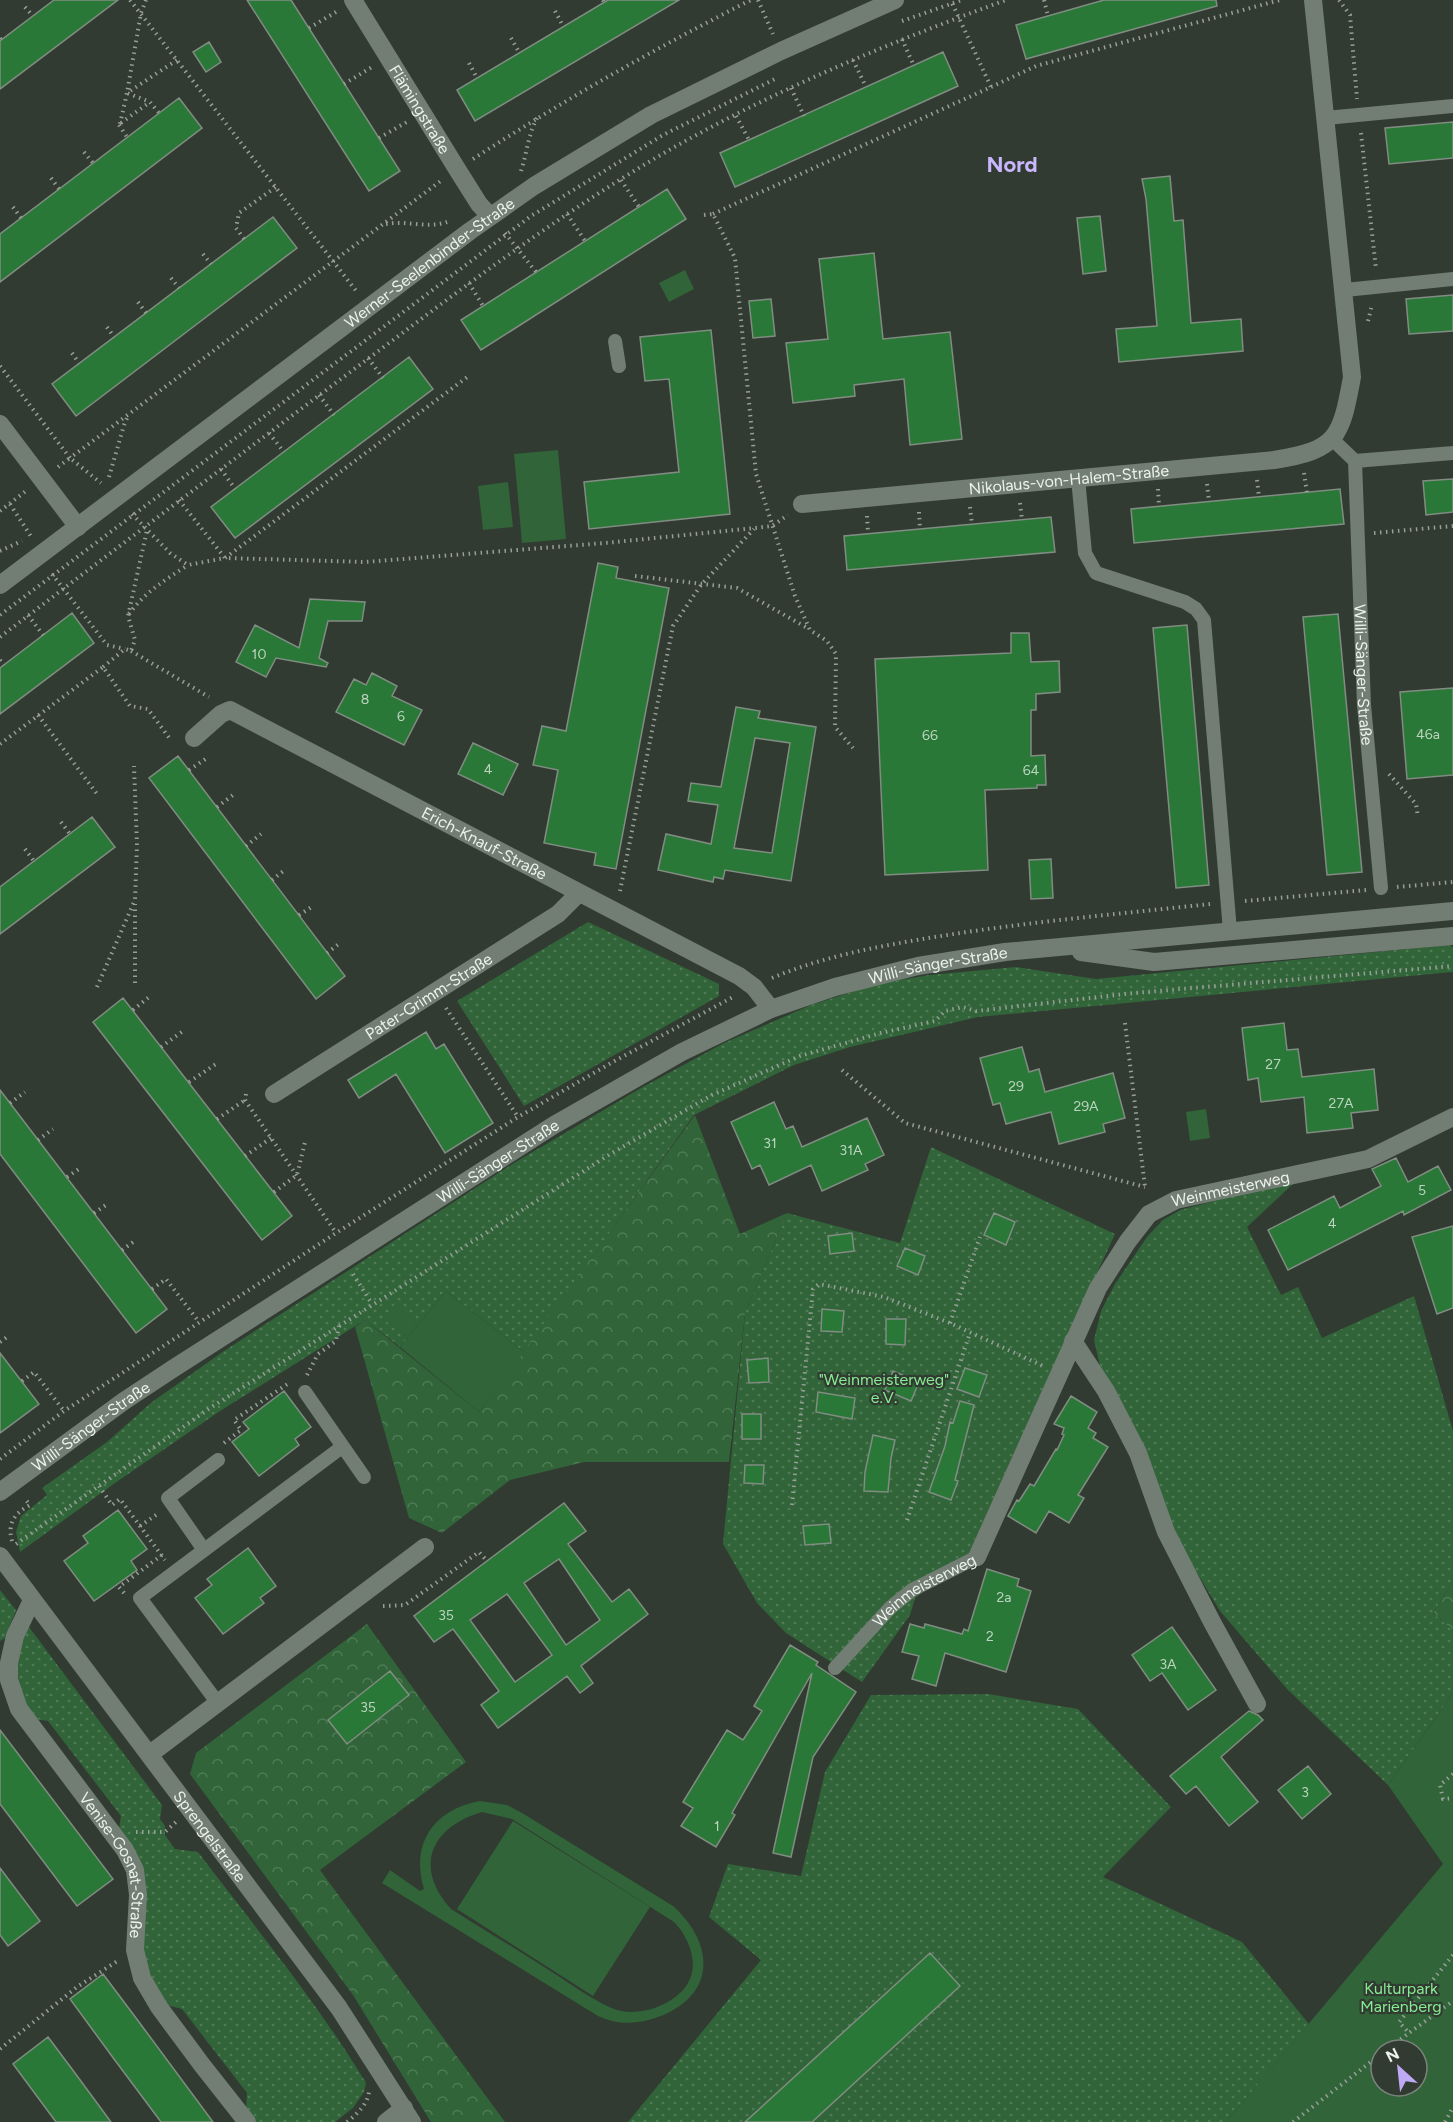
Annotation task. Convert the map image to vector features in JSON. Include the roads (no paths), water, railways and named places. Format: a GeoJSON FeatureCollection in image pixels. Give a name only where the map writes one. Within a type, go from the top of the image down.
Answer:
{"type":"FeatureCollection","features":[{"type":"Feature","properties":{"kind":"street","name":"Werner-Seelenbinder-Straße"},"geometry":{"type":"LineString","coordinates":[[0,585],[368,307],[534,186],[651,115],[781,51],[895,0]]}},
{"type":"Feature","properties":{"kind":"street"},"geometry":{"type":"LineString","coordinates":[[1313,0],[1345,290],[1352,377],[1345,418],[1332,439]]}},
{"type":"Feature","properties":{"kind":"street","name":"Flämingstraße"},"geometry":{"type":"LineString","coordinates":[[353,1],[479,204],[490,216]]}},
{"type":"Feature","properties":{"kind":"street"},"geometry":{"type":"LineString","coordinates":[[0,424],[78,527]]}},
{"type":"Feature","properties":{"kind":"street","name":"Nikolaus-von-Halem-Straße"},"geometry":{"type":"LineString","coordinates":[[802,504],[1293,457],[1316,451],[1332,439]]}},
{"type":"Feature","properties":{"kind":"street","name":"Erich-Knauf-Straße"},"geometry":{"type":"LineString","coordinates":[[194,738],[221,714],[230,710],[578,894],[616,911],[754,987],[771,1009]]}},
{"type":"Feature","properties":{"kind":"street","name":"Pater-Grimm-Straße"},"geometry":{"type":"LineString","coordinates":[[274,1094],[558,914],[578,894]]}},
{"type":"Feature","properties":{"kind":"street","name":"Willi-Sänger-Straße"},"geometry":{"type":"LineString","coordinates":[[0,1492],[124,1401],[554,1125],[682,1052],[771,1009],[835,987],[918,966],[1049,947],[1453,911]]}},
{"type":"Feature","properties":{"kind":"street","name":"Willi-Sänger-Straße"},"geometry":{"type":"LineString","coordinates":[[1049,947],[1154,962],[1453,936]]}},
{"type":"Feature","properties":{"kind":"street","name":"Weinmeisterweg"},"geometry":{"type":"LineString","coordinates":[[977,1557],[1098,1288],[1128,1241],[1149,1214],[1176,1200],[1368,1159],[1453,1117]]}},
{"type":"Feature","properties":{"kind":"street"},"geometry":{"type":"LineString","coordinates":[[1073,1341],[1117,1412],[1138,1454],[1166,1532],[1257,1704]]}},
{"type":"Feature","properties":{"kind":"street"},"geometry":{"type":"LineString","coordinates":[[150,1754],[425,1547]]}},
{"type":"Feature","properties":{"kind":"street","name":"Sprengelstraße"},"geometry":{"type":"LineString","coordinates":[[0,1556],[339,2008],[408,2115]]}},
{"type":"Feature","properties":{"kind":"street","name":"Venise-Gosnat-Straße"},"geometry":{"type":"LineString","coordinates":[[32,1600],[15,1636],[9,1663],[9,1680],[19,1709],[125,1850],[135,1870],[138,1895],[135,1950],[142,1978],[159,2007],[248,2122]]}},
{"type":"Feature","properties":{"kind":"street"},"geometry":{"type":"LineString","coordinates":[[386,2122],[408,2115]]}},
{"type":"Feature","properties":{"kind":"lane"},"geometry":{"type":"LineString","coordinates":[[1326,118],[1453,106]]}},
{"type":"Feature","properties":{"kind":"lane"},"geometry":{"type":"LineString","coordinates":[[1345,290],[1453,279]]}},
{"type":"Feature","properties":{"kind":"lane"},"geometry":{"type":"LineString","coordinates":[[615,342],[620,366]]}},
{"type":"Feature","properties":{"kind":"lane"},"geometry":{"type":"LineString","coordinates":[[1332,439],[1355,461],[1453,453]]}},
{"type":"Feature","properties":{"kind":"lane","name":"Willi-Sänger-Straße"},"geometry":{"type":"LineString","coordinates":[[1355,461],[1368,764],[1382,888]]}},
{"type":"Feature","properties":{"kind":"lane"},"geometry":{"type":"LineString","coordinates":[[1078,478],[1085,553],[1096,573],[1185,602],[1196,609],[1203,620],[1230,931]]}},
{"type":"Feature","properties":{"kind":"lane"},"geometry":{"type":"LineString","coordinates":[[303,1389],[364,1478]]}},
{"type":"Feature","properties":{"kind":"lane"},"geometry":{"type":"LineString","coordinates":[[217,1702],[140,1598],[342,1447]]}},
{"type":"Feature","properties":{"kind":"lane"},"geometry":{"type":"LineString","coordinates":[[204,1550],[168,1498],[218,1460]]}},
{"type":"Feature","properties":{"kind":"lane","name":"Weinmeisterweg"},"geometry":{"type":"LineString","coordinates":[[835,1668],[890,1608],[912,1590],[977,1557]]}},
{"type":"Feature","properties":{"kind":"district","name":"Nord"},"geometry":{"type":"Point","coordinates":[1012,164]}},
{"type":"Feature","properties":{"kind":"park label","name":"\"Weinmeisterweg\" e.V."},"geometry":{"type":"Point","coordinates":[884,1388]}},
{"type":"Feature","properties":{"kind":"park label","name":"Kulturpark Marienberg"},"geometry":{"type":"Point","coordinates":[1401,1997]}}]}
